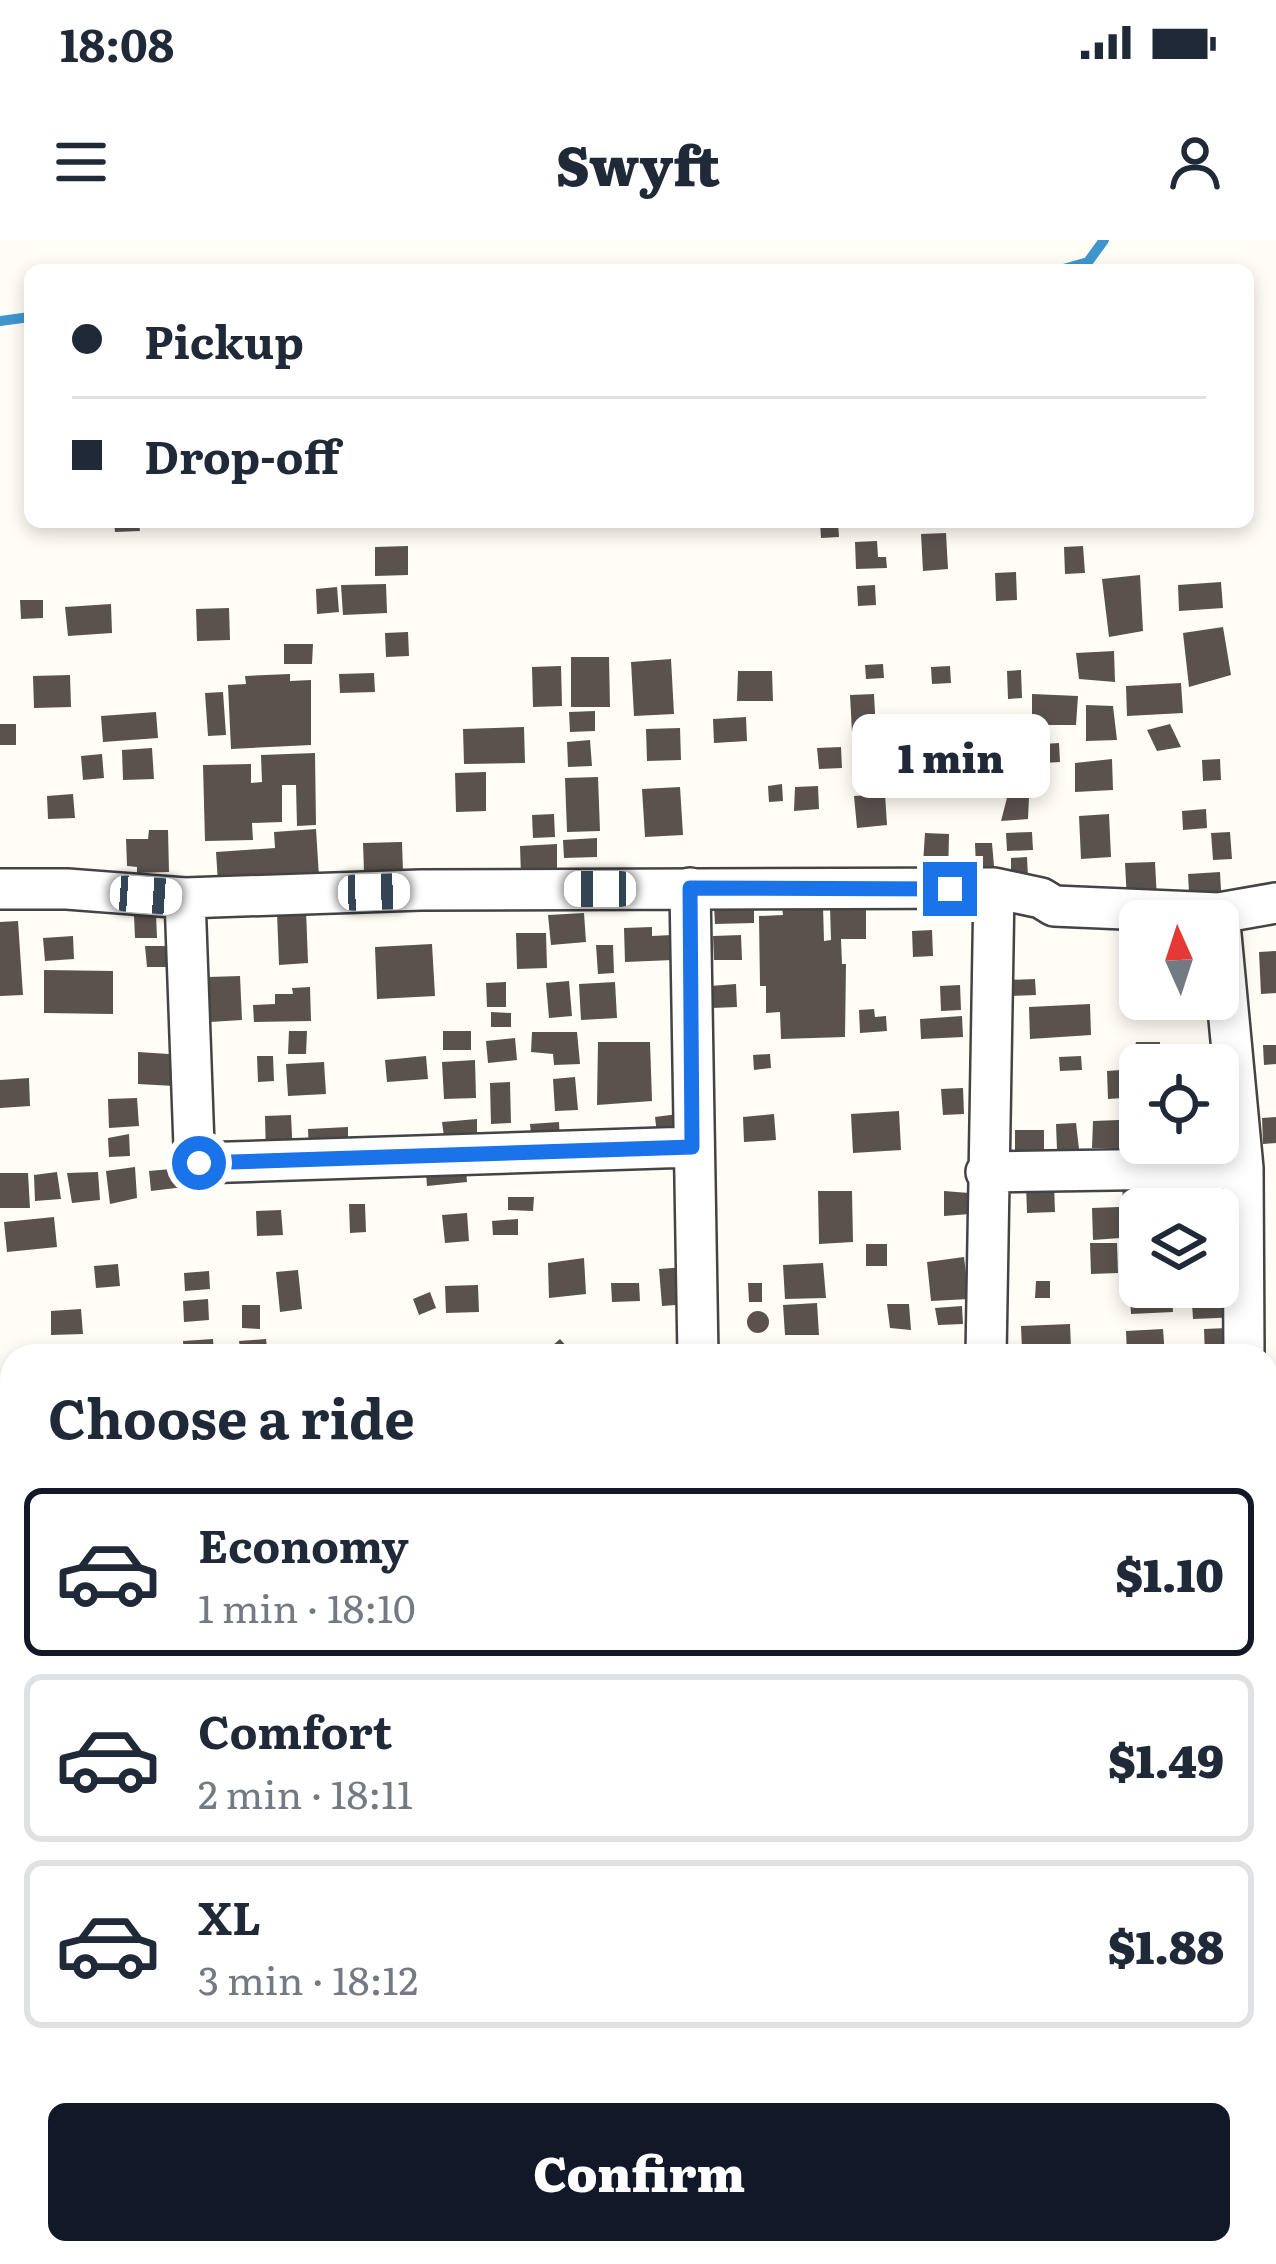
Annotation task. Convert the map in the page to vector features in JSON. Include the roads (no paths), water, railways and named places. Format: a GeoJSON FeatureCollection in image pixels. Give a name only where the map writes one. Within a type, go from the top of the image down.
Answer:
{"type":"FeatureCollection","features":[{"type":"Feature","properties":{"kind":"street"},"geometry":{"type":"LineString","coordinates":[[690,888],[698,1344]]}},
{"type":"Feature","properties":{"kind":"street"},"geometry":{"type":"LineString","coordinates":[[0,889],[185,898],[421,890],[994,889],[1042,898],[1054,905],[1119,909]]}},
{"type":"Feature","properties":{"kind":"street"},"geometry":{"type":"LineString","coordinates":[[986,1344],[994,889]]}},
{"type":"Feature","properties":{"kind":"street"},"geometry":{"type":"LineString","coordinates":[[185,898],[194,1146],[199,1163],[692,1147]]}},
{"type":"Feature","properties":{"kind":"street"},"geometry":{"type":"LineString","coordinates":[[1239,910],[1276,903]]}},
{"type":"Feature","properties":{"kind":"street"},"geometry":{"type":"LineString","coordinates":[[1229,1020],[1243,1168],[1244,1344]]}},
{"type":"Feature","properties":{"kind":"street"},"geometry":{"type":"LineString","coordinates":[[986,1172],[1243,1168]]}},
{"type":"Feature","properties":{"kind":"waterway"},"geometry":{"type":"LineString","coordinates":[[1081,264],[1088,262],[1104,240]]}},
{"type":"Feature","properties":{"kind":"waterway"},"geometry":{"type":"LineString","coordinates":[[0,321],[24,318]]}}]}
